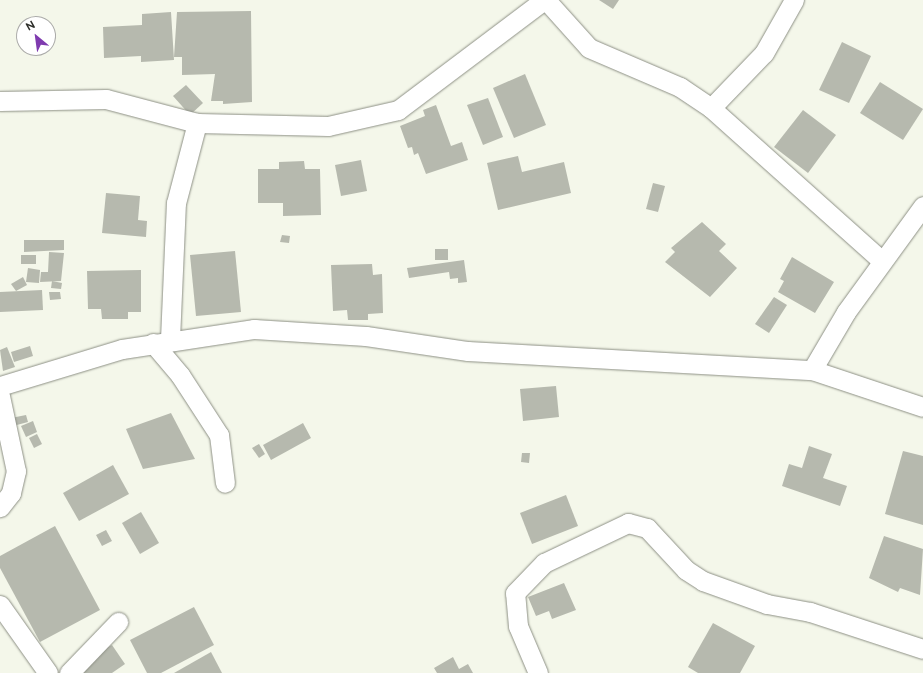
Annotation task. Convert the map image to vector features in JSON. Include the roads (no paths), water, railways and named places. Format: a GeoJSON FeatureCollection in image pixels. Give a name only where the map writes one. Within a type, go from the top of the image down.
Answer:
{"type":"FeatureCollection","features":[{"type":"Feature","properties":{"kind":"street"},"geometry":{"type":"LineString","coordinates":[[0,101],[106,99],[197,123],[328,126],[398,110],[545,0],[589,48],[680,87],[711,108],[881,260]]}},
{"type":"Feature","properties":{"kind":"street"},"geometry":{"type":"LineString","coordinates":[[711,108],[764,53],[794,0]]}},
{"type":"Feature","properties":{"kind":"street"},"geometry":{"type":"LineString","coordinates":[[197,123],[176,203],[161,341],[180,375],[219,435],[225,482]]}},
{"type":"Feature","properties":{"kind":"street"},"geometry":{"type":"LineString","coordinates":[[812,370],[881,260],[923,206]]}},
{"type":"Feature","properties":{"kind":"street"},"geometry":{"type":"LineString","coordinates":[[0,386],[65,364],[161,341],[254,329],[366,336],[476,351],[812,370],[923,406]]}},
{"type":"Feature","properties":{"kind":"street"},"geometry":{"type":"LineString","coordinates":[[0,396],[16,471],[11,493],[0,508]]}},
{"type":"Feature","properties":{"kind":"street"},"geometry":{"type":"LineString","coordinates":[[538,673],[518,626],[515,592],[544,563],[628,523],[647,528],[686,570],[703,581],[766,604],[810,612],[923,649]]}},
{"type":"Feature","properties":{"kind":"street"},"geometry":{"type":"LineString","coordinates":[[0,605],[48,673]]}},
{"type":"Feature","properties":{"kind":"street"},"geometry":{"type":"LineString","coordinates":[[69,673],[118,622]]}}]}
